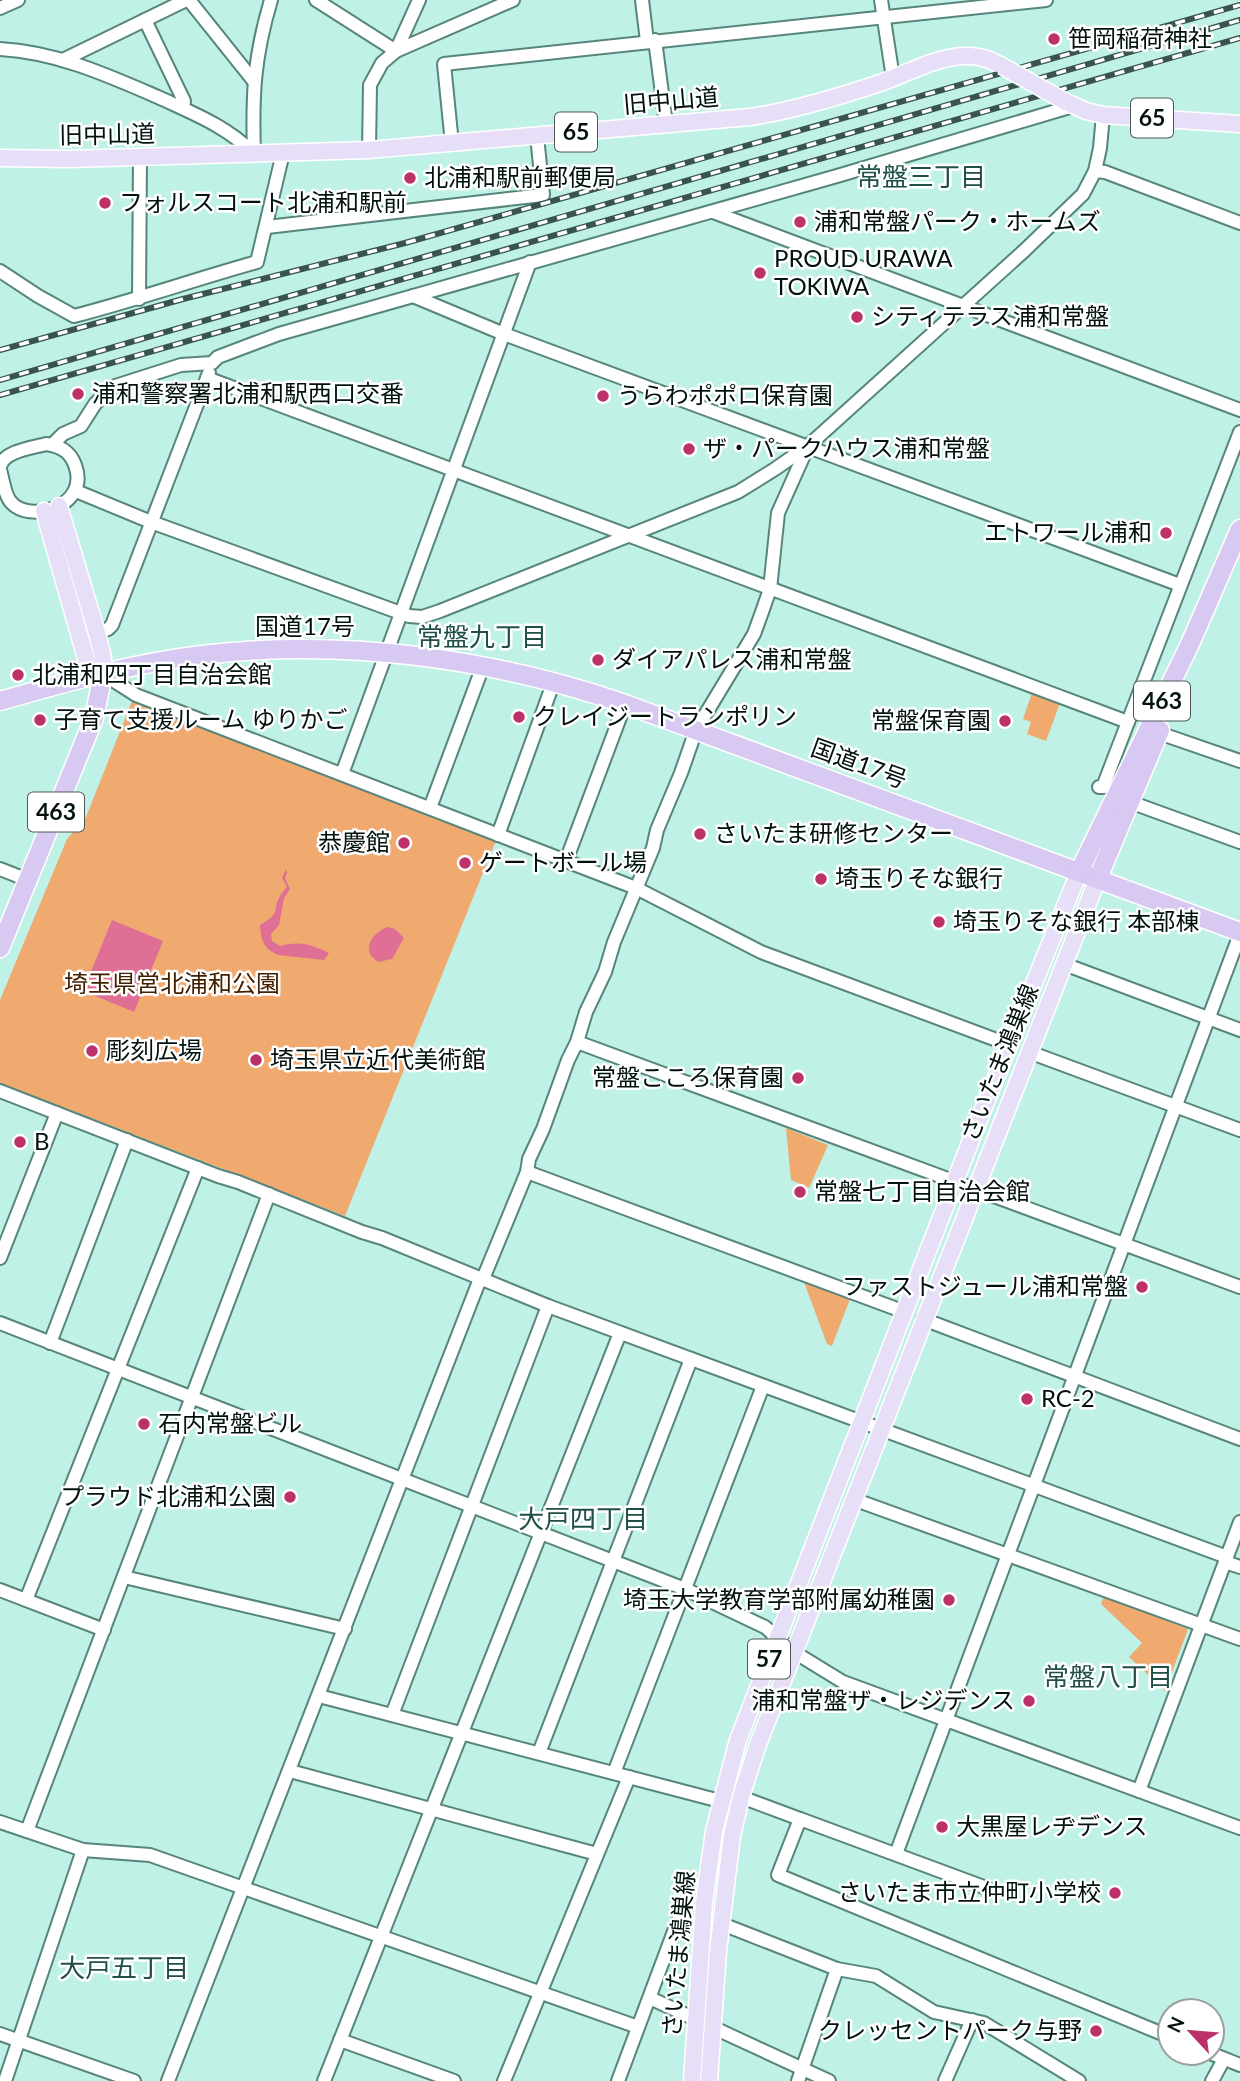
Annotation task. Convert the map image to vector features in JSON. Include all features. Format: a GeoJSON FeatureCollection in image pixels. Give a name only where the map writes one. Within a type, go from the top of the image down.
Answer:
{"type":"FeatureCollection","features":[{"type":"Feature","properties":{"kind":"highway","name":"463"},"geometry":{"type":"LineString","coordinates":[[1079,872],[1190,644],[1240,529]]}},
{"type":"Feature","properties":{"kind":"highway","name":"463"},"geometry":{"type":"LineString","coordinates":[[1098,878],[1159,733],[1240,554]]}},
{"type":"Feature","properties":{"kind":"highway","name":"国道17号"},"geometry":{"type":"LineString","coordinates":[[0,701],[103,674],[176,659],[235,652],[273,650],[388,653],[484,666],[554,681],[625,704],[1240,933]]}},
{"type":"Feature","properties":{"kind":"highway","name":"463"},"geometry":{"type":"LineString","coordinates":[[0,948],[94,718],[103,674]]}},
{"type":"Feature","properties":{"kind":"main road","name":"旧中山道"},"geometry":{"type":"LineString","coordinates":[[0,158],[140,157],[369,149],[452,144],[764,115],[964,55],[986,58],[1070,104],[1102,115],[1240,124]]}},
{"type":"Feature","properties":{"kind":"main road"},"geometry":{"type":"LineString","coordinates":[[51,508],[97,633],[103,658],[103,674]]}},
{"type":"Feature","properties":{"kind":"main road"},"geometry":{"type":"LineString","coordinates":[[51,508],[87,662],[103,674]]}},
{"type":"Feature","properties":{"kind":"main road","name":"さいたま鴻巣線"},"geometry":{"type":"LineString","coordinates":[[778,1638],[954,1183],[1079,872]]}},
{"type":"Feature","properties":{"kind":"main road","name":"さいたま鴻巣線"},"geometry":{"type":"LineString","coordinates":[[853,1499],[1098,878]]}},
{"type":"Feature","properties":{"kind":"main road","name":"57"},"geometry":{"type":"LineString","coordinates":[[741,1797],[769,1714],[853,1499]]}},
{"type":"Feature","properties":{"kind":"main road","name":"57"},"geometry":{"type":"LineString","coordinates":[[720,1801],[738,1740],[778,1638]]}},
{"type":"Feature","properties":{"kind":"main road","name":"さいたま鴻巣線"},"geometry":{"type":"LineString","coordinates":[[709,2081],[722,1924],[732,1836],[741,1797]]}},
{"type":"Feature","properties":{"kind":"main road","name":"さいたま鴻巣線"},"geometry":{"type":"LineString","coordinates":[[692,2081],[704,1903],[720,1801]]}},
{"type":"Feature","properties":{"kind":"street"},"geometry":{"type":"LineString","coordinates":[[0,9],[18,0]]}},
{"type":"Feature","properties":{"kind":"street"},"geometry":{"type":"LineString","coordinates":[[63,60],[188,0],[253,80]]}},
{"type":"Feature","properties":{"kind":"street"},"geometry":{"type":"LineString","coordinates":[[254,153],[253,80],[271,0]]}},
{"type":"Feature","properties":{"kind":"street"},"geometry":{"type":"LineString","coordinates":[[316,0],[396,51]]}},
{"type":"Feature","properties":{"kind":"street"},"geometry":{"type":"LineString","coordinates":[[396,51],[419,0]]}},
{"type":"Feature","properties":{"kind":"street"},"geometry":{"type":"LineString","coordinates":[[369,149],[370,85],[382,63],[396,51],[513,0]]}},
{"type":"Feature","properties":{"kind":"street"},"geometry":{"type":"LineString","coordinates":[[642,0],[666,124]]}},
{"type":"Feature","properties":{"kind":"street"},"geometry":{"type":"LineString","coordinates":[[881,0],[892,78]]}},
{"type":"Feature","properties":{"kind":"street"},"geometry":{"type":"LineString","coordinates":[[452,144],[444,64],[1046,0]]}},
{"type":"Feature","properties":{"kind":"street"},"geometry":{"type":"LineString","coordinates":[[145,20],[184,101],[183,108]]}},
{"type":"Feature","properties":{"kind":"street"},"geometry":{"type":"LineString","coordinates":[[0,49],[63,60],[110,76],[183,108],[229,132],[254,153]]}},
{"type":"Feature","properties":{"kind":"street"},"geometry":{"type":"LineString","coordinates":[[97,633],[112,625],[212,363],[218,357],[278,334],[713,211],[1070,104]]}},
{"type":"Feature","properties":{"kind":"street"},"geometry":{"type":"LineString","coordinates":[[76,491],[151,522],[402,614],[416,618],[440,611],[738,492],[808,446],[1026,250],[1083,194],[1095,171],[1100,148],[1102,115]]}},
{"type":"Feature","properties":{"kind":"street"},"geometry":{"type":"LineString","coordinates":[[267,227],[542,195],[537,136]]}},
{"type":"Feature","properties":{"kind":"street"},"geometry":{"type":"LineString","coordinates":[[0,271],[74,316],[257,262],[283,153]]}},
{"type":"Feature","properties":{"kind":"street"},"geometry":{"type":"LineString","coordinates":[[139,299],[140,157]]}},
{"type":"Feature","properties":{"kind":"street"},"geometry":{"type":"LineString","coordinates":[[1095,171],[1119,177],[1240,223]]}},
{"type":"Feature","properties":{"kind":"street"},"geometry":{"type":"LineString","coordinates":[[713,211],[1240,410]]}},
{"type":"Feature","properties":{"kind":"street"},"geometry":{"type":"LineString","coordinates":[[342,774],[530,262]]}},
{"type":"Feature","properties":{"kind":"street"},"geometry":{"type":"LineString","coordinates":[[413,296],[504,334],[1180,585]]}},
{"type":"Feature","properties":{"kind":"street"},"geometry":{"type":"LineString","coordinates":[[52,445],[63,434],[81,426],[100,398],[112,387],[181,365],[212,363]]}},
{"type":"Feature","properties":{"kind":"street"},"geometry":{"type":"LineString","coordinates":[[206,379],[1128,722]]}},
{"type":"Feature","properties":{"kind":"street"},"geometry":{"type":"LineString","coordinates":[[1099,787],[1103,787],[1240,432]]}},
{"type":"Feature","properties":{"kind":"street"},"geometry":{"type":"LineString","coordinates":[[46,444],[62,448],[73,459],[79,476],[76,491],[67,501],[51,508],[32,511],[13,504],[7,497],[0,464],[7,456],[46,444]]}},
{"type":"Feature","properties":{"kind":"street"},"geometry":{"type":"LineString","coordinates":[[168,2081],[402,1479],[527,1172],[529,1159],[577,1042],[586,1012],[605,972],[614,942],[696,730],[754,634],[771,589],[778,513],[808,446]]}},
{"type":"Feature","properties":{"kind":"street"},"geometry":{"type":"LineString","coordinates":[[0,510],[13,504]]}},
{"type":"Feature","properties":{"kind":"street"},"geometry":{"type":"LineString","coordinates":[[430,808],[484,666]]}},
{"type":"Feature","properties":{"kind":"street"},"geometry":{"type":"LineString","coordinates":[[103,674],[136,695],[636,888],[761,952],[1010,1045]]}},
{"type":"Feature","properties":{"kind":"street"},"geometry":{"type":"LineString","coordinates":[[498,835],[554,681]]}},
{"type":"Feature","properties":{"kind":"street"},"geometry":{"type":"LineString","coordinates":[[566,861],[625,704]]}},
{"type":"Feature","properties":{"kind":"street"},"geometry":{"type":"LineString","coordinates":[[1159,733],[1240,761]]}},
{"type":"Feature","properties":{"kind":"street"},"geometry":{"type":"LineString","coordinates":[[1130,802],[1240,842]]}},
{"type":"Feature","properties":{"kind":"street"},"geometry":{"type":"LineString","coordinates":[[0,869],[28,880]]}},
{"type":"Feature","properties":{"kind":"street"},"geometry":{"type":"LineString","coordinates":[[897,1854],[1240,933]]}},
{"type":"Feature","properties":{"kind":"street"},"geometry":{"type":"LineString","coordinates":[[1064,964],[1240,1030]]}},
{"type":"Feature","properties":{"kind":"street"},"geometry":{"type":"LineString","coordinates":[[577,1042],[1240,1287]]}},
{"type":"Feature","properties":{"kind":"street"},"geometry":{"type":"LineString","coordinates":[[1029,1052],[1240,1130]]}},
{"type":"Feature","properties":{"kind":"street"},"geometry":{"type":"LineString","coordinates":[[0,1091],[269,1194],[548,1306],[1034,1485],[1226,1559],[1240,1567]]}},
{"type":"Feature","properties":{"kind":"street"},"geometry":{"type":"LineString","coordinates":[[0,1258],[57,1113]]}},
{"type":"Feature","properties":{"kind":"street"},"geometry":{"type":"LineString","coordinates":[[50,1343],[127,1140]]}},
{"type":"Feature","properties":{"kind":"street"},"geometry":{"type":"LineString","coordinates":[[26,1600],[198,1168]]}},
{"type":"Feature","properties":{"kind":"street"},"geometry":{"type":"LineString","coordinates":[[527,1172],[905,1312]]}},
{"type":"Feature","properties":{"kind":"street"},"geometry":{"type":"LineString","coordinates":[[27,1831],[269,1194]]}},
{"type":"Feature","properties":{"kind":"street"},"geometry":{"type":"LineString","coordinates":[[392,1715],[548,1306]]}},
{"type":"Feature","properties":{"kind":"street"},"geometry":{"type":"LineString","coordinates":[[923,1320],[1240,1439]]}},
{"type":"Feature","properties":{"kind":"street"},"geometry":{"type":"LineString","coordinates":[[0,1324],[685,1589],[765,1627],[794,1653],[843,1682],[1240,1828]]}},
{"type":"Feature","properties":{"kind":"street"},"geometry":{"type":"LineString","coordinates":[[324,2081],[620,1333]]}},
{"type":"Feature","properties":{"kind":"street"},"geometry":{"type":"LineString","coordinates":[[539,1753],[691,1359]]}},
{"type":"Feature","properties":{"kind":"street"},"geometry":{"type":"LineString","coordinates":[[614,1773],[763,1386]]}},
{"type":"Feature","properties":{"kind":"street"},"geometry":{"type":"LineString","coordinates":[[853,1499],[1240,1639]]}},
{"type":"Feature","properties":{"kind":"street"},"geometry":{"type":"LineString","coordinates":[[1139,1791],[1240,1522]]}},
{"type":"Feature","properties":{"kind":"street"},"geometry":{"type":"LineString","coordinates":[[124,1577],[345,1629]]}},
{"type":"Feature","properties":{"kind":"street"},"geometry":{"type":"LineString","coordinates":[[0,1590],[104,1630]]}},
{"type":"Feature","properties":{"kind":"street"},"geometry":{"type":"LineString","coordinates":[[319,1696],[720,1801]]}},
{"type":"Feature","properties":{"kind":"street"},"geometry":{"type":"LineString","coordinates":[[289,1771],[597,1854]]}},
{"type":"Feature","properties":{"kind":"street"},"geometry":{"type":"LineString","coordinates":[[504,2081],[629,1777]]}},
{"type":"Feature","properties":{"kind":"street"},"geometry":{"type":"LineString","coordinates":[[741,1797],[989,1889]]}},
{"type":"Feature","properties":{"kind":"street"},"geometry":{"type":"LineString","coordinates":[[800,1819],[778,1875],[1156,2031]]}},
{"type":"Feature","properties":{"kind":"street"},"geometry":{"type":"LineString","coordinates":[[0,1822],[83,1850],[150,1855],[638,2026]]}},
{"type":"Feature","properties":{"kind":"street"},"geometry":{"type":"LineString","coordinates":[[5,2081],[83,1850]]}},
{"type":"Feature","properties":{"kind":"street"},"geometry":{"type":"LineString","coordinates":[[618,2081],[681,1910]]}},
{"type":"Feature","properties":{"kind":"street"},"geometry":{"type":"LineString","coordinates":[[722,1924],[837,1969],[876,1976],[934,2012],[984,2023],[1079,2081]]}},
{"type":"Feature","properties":{"kind":"street"},"geometry":{"type":"LineString","coordinates":[[800,2075],[837,1969]]}},
{"type":"Feature","properties":{"kind":"street"},"geometry":{"type":"LineString","coordinates":[[650,1998],[695,2019]]}},
{"type":"Feature","properties":{"kind":"street"},"geometry":{"type":"LineString","coordinates":[[945,2081],[972,2020]]}},
{"type":"Feature","properties":{"kind":"street"},"geometry":{"type":"LineString","coordinates":[[712,2026],[800,2075],[829,2081]]}},
{"type":"Feature","properties":{"kind":"street"},"geometry":{"type":"LineString","coordinates":[[0,2034],[134,2081]]}},
{"type":"Feature","properties":{"kind":"street"},"geometry":{"type":"LineString","coordinates":[[340,2040],[454,2081]]}},
{"type":"Feature","properties":{"kind":"green space"},"geometry":{"type":"Polygon","coordinates":[[[1032,693],[1060,703],[1046,741],[1027,734],[1031,722],[1023,719],[1032,693]]]}},
{"type":"Feature","properties":{"kind":"green space","name":"埼玉県営北浦和公園"},"geometry":{"type":"Polygon","coordinates":[[[134,696],[497,838],[345,1216],[0,1083],[0,1000],[67,839],[86,817],[134,696]]]}},
{"type":"Feature","properties":{"kind":"green space"},"geometry":{"type":"Polygon","coordinates":[[[786,1128],[828,1145],[809,1188],[791,1180],[786,1128]]]}},
{"type":"Feature","properties":{"kind":"green space"},"geometry":{"type":"Polygon","coordinates":[[[804,1282],[850,1299],[832,1346],[827,1344],[804,1282]]]}},
{"type":"Feature","properties":{"kind":"green space"},"geometry":{"type":"Polygon","coordinates":[[[1104,1596],[1188,1629],[1165,1691],[1129,1657],[1142,1643],[1101,1604],[1104,1596]]]}},
{"type":"Feature","properties":{"kind":"shaded area"},"geometry":{"type":"Polygon","coordinates":[[[286,869],[285,878],[290,889],[284,898],[279,925],[271,934],[272,941],[280,946],[305,944],[316,947],[329,953],[324,960],[278,955],[264,943],[260,925],[274,915],[277,902],[287,886],[282,878],[286,869]]]}},
{"type":"Feature","properties":{"kind":"shaded area"},"geometry":{"type":"Polygon","coordinates":[[[112,920],[163,941],[134,1012],[83,991],[112,920]]]}},
{"type":"Feature","properties":{"kind":"shaded area"},"geometry":{"type":"Polygon","coordinates":[[[388,927],[395,929],[404,938],[392,959],[378,962],[369,951],[370,942],[379,931],[388,927]]]}},
{"type":"Feature","properties":{"kind":"railway"},"geometry":{"type":"LineString","coordinates":[[0,350],[183,299],[405,243],[1240,5]]}},
{"type":"Feature","properties":{"kind":"railway"},"geometry":{"type":"LineString","coordinates":[[0,380],[1240,20]]}},
{"type":"Feature","properties":{"kind":"railway"},"geometry":{"type":"LineString","coordinates":[[0,395],[1240,38]]}},
{"type":"Feature","properties":{"kind":"place","name":"笹岡稲荷神社"},"geometry":{"type":"Point","coordinates":[1054,39]}},
{"type":"Feature","properties":{"kind":"place","name":"北浦和駅前郵便局"},"geometry":{"type":"Point","coordinates":[410,178]}},
{"type":"Feature","properties":{"kind":"place","name":"フォルスコート北浦和駅前"},"geometry":{"type":"Point","coordinates":[105,203]}},
{"type":"Feature","properties":{"kind":"place","name":"浦和常盤パーク・ホームズ"},"geometry":{"type":"Point","coordinates":[800,222]}},
{"type":"Feature","properties":{"kind":"place","name":"PROUD URAWA TOKIWA"},"geometry":{"type":"Point","coordinates":[760,273]}},
{"type":"Feature","properties":{"kind":"place","name":"シティテラス浦和常盤"},"geometry":{"type":"Point","coordinates":[857,317]}},
{"type":"Feature","properties":{"kind":"place","name":"浦和警察署北浦和駅西口交番"},"geometry":{"type":"Point","coordinates":[78,394]}},
{"type":"Feature","properties":{"kind":"place","name":"うらわポポロ保育園"},"geometry":{"type":"Point","coordinates":[603,396]}},
{"type":"Feature","properties":{"kind":"place","name":"ザ・パークハウス浦和常盤"},"geometry":{"type":"Point","coordinates":[689,449]}},
{"type":"Feature","properties":{"kind":"place","name":"エトワール浦和"},"geometry":{"type":"Point","coordinates":[1166,533]}},
{"type":"Feature","properties":{"kind":"place","name":"ダイアパレス浦和常盤"},"geometry":{"type":"Point","coordinates":[598,660]}},
{"type":"Feature","properties":{"kind":"place","name":"北浦和四丁目自治会館"},"geometry":{"type":"Point","coordinates":[18,675]}},
{"type":"Feature","properties":{"kind":"place","name":"クレイジートランポリン"},"geometry":{"type":"Point","coordinates":[519,717]}},
{"type":"Feature","properties":{"kind":"place","name":"子育て支援ルーム ゆりかご"},"geometry":{"type":"Point","coordinates":[40,720]}},
{"type":"Feature","properties":{"kind":"place","name":"常盤保育園"},"geometry":{"type":"Point","coordinates":[1005,721]}},
{"type":"Feature","properties":{"kind":"place","name":"さいたま研修センター"},"geometry":{"type":"Point","coordinates":[700,834]}},
{"type":"Feature","properties":{"kind":"place","name":"恭慶館"},"geometry":{"type":"Point","coordinates":[404,843]}},
{"type":"Feature","properties":{"kind":"place","name":"ゲートボール場"},"geometry":{"type":"Point","coordinates":[465,863]}},
{"type":"Feature","properties":{"kind":"place","name":"埼玉りそな銀行"},"geometry":{"type":"Point","coordinates":[821,879]}},
{"type":"Feature","properties":{"kind":"place","name":"埼玉りそな銀行 本部棟"},"geometry":{"type":"Point","coordinates":[939,922]}},
{"type":"Feature","properties":{"kind":"place","name":"彫刻広場"},"geometry":{"type":"Point","coordinates":[92,1051]}},
{"type":"Feature","properties":{"kind":"place","name":"埼玉県立近代美術館"},"geometry":{"type":"Point","coordinates":[256,1060]}},
{"type":"Feature","properties":{"kind":"place","name":"常盤こころ保育園"},"geometry":{"type":"Point","coordinates":[798,1078]}},
{"type":"Feature","properties":{"kind":"place","name":"B"},"geometry":{"type":"Point","coordinates":[20,1142]}},
{"type":"Feature","properties":{"kind":"place","name":"常盤七丁目自治会館"},"geometry":{"type":"Point","coordinates":[800,1192]}},
{"type":"Feature","properties":{"kind":"place","name":"ファストジュール浦和常盤"},"geometry":{"type":"Point","coordinates":[1142,1287]}},
{"type":"Feature","properties":{"kind":"place","name":"RC-2"},"geometry":{"type":"Point","coordinates":[1027,1399]}},
{"type":"Feature","properties":{"kind":"place","name":"石内常盤ビル"},"geometry":{"type":"Point","coordinates":[144,1424]}},
{"type":"Feature","properties":{"kind":"place","name":"プラウド北浦和公園"},"geometry":{"type":"Point","coordinates":[290,1497]}},
{"type":"Feature","properties":{"kind":"place","name":"埼玉大学教育学部附属幼稚園"},"geometry":{"type":"Point","coordinates":[949,1600]}},
{"type":"Feature","properties":{"kind":"place","name":"浦和常盤ザ・レジデンス"},"geometry":{"type":"Point","coordinates":[1029,1701]}},
{"type":"Feature","properties":{"kind":"place","name":"大黒屋レヂデンス"},"geometry":{"type":"Point","coordinates":[942,1827]}},
{"type":"Feature","properties":{"kind":"place","name":"さいたま市立仲町小学校"},"geometry":{"type":"Point","coordinates":[1115,1893]}},
{"type":"Feature","properties":{"kind":"place","name":"クレッセントパーク与野"},"geometry":{"type":"Point","coordinates":[1096,2031]}},
{"type":"Feature","properties":{"kind":"district","name":"常盤三丁目"},"geometry":{"type":"Point","coordinates":[921,177]}},
{"type":"Feature","properties":{"kind":"district","name":"常盤九丁目"},"geometry":{"type":"Point","coordinates":[482,637]}},
{"type":"Feature","properties":{"kind":"district","name":"大戸四丁目"},"geometry":{"type":"Point","coordinates":[583,1519]}},
{"type":"Feature","properties":{"kind":"district","name":"常盤八丁目"},"geometry":{"type":"Point","coordinates":[1108,1677]}},
{"type":"Feature","properties":{"kind":"district","name":"大戸五丁目"},"geometry":{"type":"Point","coordinates":[124,1968]}}]}
